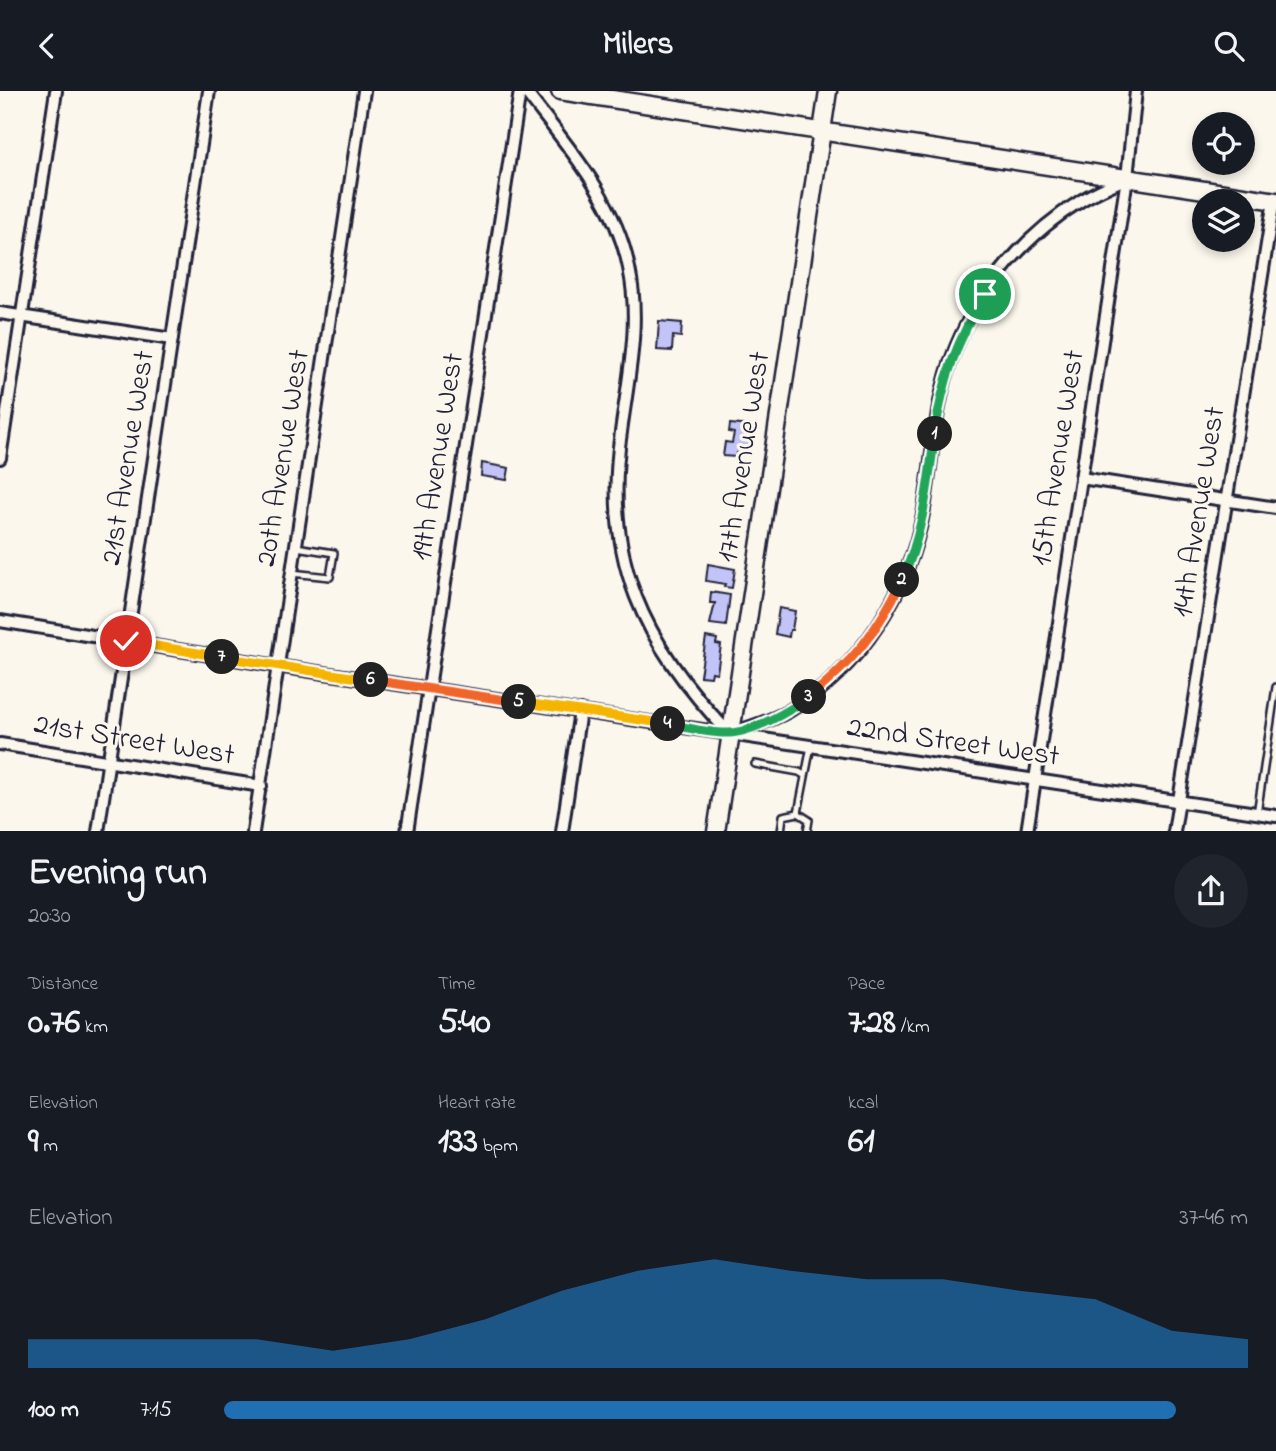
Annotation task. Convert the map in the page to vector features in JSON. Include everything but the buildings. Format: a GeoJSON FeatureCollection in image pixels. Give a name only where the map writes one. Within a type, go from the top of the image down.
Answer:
{"type":"FeatureCollection","features":[{"type":"Feature","properties":{"kind":"street"},"geometry":{"type":"LineString","coordinates":[[0,458],[56,91]]}},
{"type":"Feature","properties":{"kind":"street","name":"21st Avenue West"},"geometry":{"type":"LineString","coordinates":[[98,831],[209,91]]}},
{"type":"Feature","properties":{"kind":"street","name":"20th Avenue West"},"geometry":{"type":"LineString","coordinates":[[253,831],[364,91]]}},
{"type":"Feature","properties":{"kind":"street","name":"19th Avenue West"},"geometry":{"type":"LineString","coordinates":[[407,831],[520,91]]}},
{"type":"Feature","properties":{"kind":"street"},"geometry":{"type":"LineString","coordinates":[[526,91],[596,185],[614,220],[629,268],[634,306],[633,348],[615,494],[626,570],[643,617],[670,661],[707,710],[730,734],[779,716],[806,699],[850,661],[874,632],[889,607],[915,547],[944,383],[956,346],[969,319],[1000,272],[1046,226],[1083,199],[1127,178]]}},
{"type":"Feature","properties":{"kind":"street"},"geometry":{"type":"LineString","coordinates":[[560,91],[1275,200]]}},
{"type":"Feature","properties":{"kind":"street","name":"17th Avenue West"},"geometry":{"type":"LineString","coordinates":[[716,831],[828,91]]}},
{"type":"Feature","properties":{"kind":"street","name":"15th Avenue West"},"geometry":{"type":"LineString","coordinates":[[1027,831],[1127,178],[1136,91]]}},
{"type":"Feature","properties":{"kind":"street","name":"14th Avenue West"},"geometry":{"type":"LineString","coordinates":[[1174,831],[1275,200]]}},
{"type":"Feature","properties":{"kind":"street"},"geometry":{"type":"LineString","coordinates":[[0,313],[172,339]]}},
{"type":"Feature","properties":{"kind":"street"},"geometry":{"type":"LineString","coordinates":[[1081,478],[1276,508]]}},
{"type":"Feature","properties":{"kind":"street","name":"22nd Street West"},"geometry":{"type":"LineString","coordinates":[[0,621],[277,666],[1276,816]]}},
{"type":"Feature","properties":{"kind":"street"},"geometry":{"type":"LineString","coordinates":[[562,831],[580,711]]}},
{"type":"Feature","properties":{"kind":"street","name":"21st Street West"},"geometry":{"type":"LineString","coordinates":[[0,744],[261,786]]}},
{"type":"Feature","properties":{"kind":"lane"},"geometry":{"type":"LineString","coordinates":[[291,572],[330,577],[334,552],[296,547]]}},
{"type":"Feature","properties":{"kind":"lane"},"geometry":{"type":"LineString","coordinates":[[1257,814],[1276,687]]}},
{"type":"Feature","properties":{"kind":"lane"},"geometry":{"type":"LineString","coordinates":[[798,813],[811,746]]}},
{"type":"Feature","properties":{"kind":"lane"},"geometry":{"type":"LineString","coordinates":[[755,764],[804,775]]}},
{"type":"Feature","properties":{"kind":"lane"},"geometry":{"type":"LineString","coordinates":[[781,831],[783,816],[798,813],[809,820],[807,831]]}},
{"type":"Feature","properties":{"kind":"route"},"geometry":{"type":"LineString","coordinates":[[126,641],[730,734],[761,724],[788,711],[833,678],[866,643],[889,607],[915,547],[944,383],[956,346],[985,294]]}}]}
